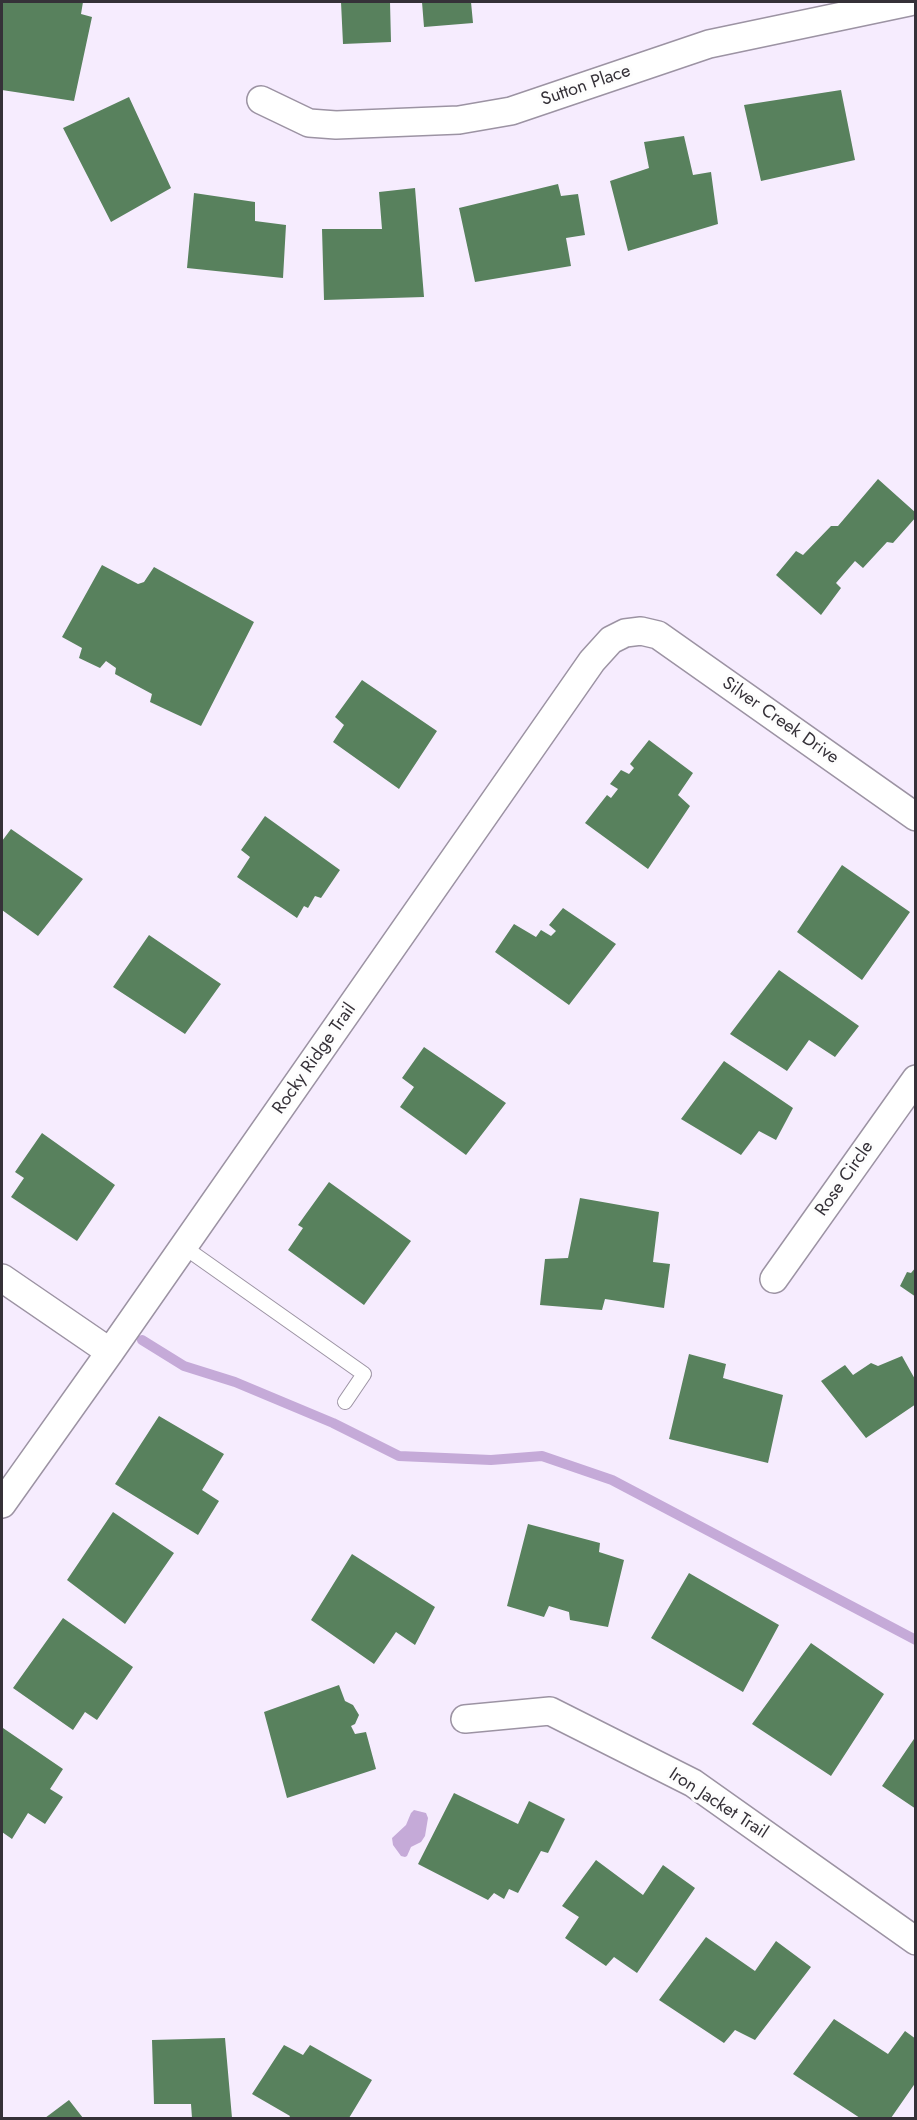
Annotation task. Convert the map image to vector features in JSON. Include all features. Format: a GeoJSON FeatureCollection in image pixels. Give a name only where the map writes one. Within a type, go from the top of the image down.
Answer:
{"type":"FeatureCollection","features":[{"type":"Feature","properties":{"kind":"street","name":"Sutton Place"},"geometry":{"type":"LineString","coordinates":[[261,100],[309,123],[336,125],[459,120],[511,111],[709,44],[909,2]]}},
{"type":"Feature","properties":{"kind":"street","name":"Silver Creek Drive"},"geometry":{"type":"LineString","coordinates":[[641,631],[658,635],[915,817]]}},
{"type":"Feature","properties":{"kind":"street","name":"Rocky Ridge Trail"},"geometry":{"type":"LineString","coordinates":[[2,1504],[592,661],[611,640],[625,633],[641,631]]}},
{"type":"Feature","properties":{"kind":"street","name":"Rose Circle"},"geometry":{"type":"LineString","coordinates":[[774,1280],[915,1079]]}},
{"type":"Feature","properties":{"kind":"street"},"geometry":{"type":"LineString","coordinates":[[2,1278],[110,1352]]}},
{"type":"Feature","properties":{"kind":"street","name":"Iron Jacket Trail"},"geometry":{"type":"LineString","coordinates":[[465,1719],[550,1711],[693,1783],[915,1941]]}},
{"type":"Feature","properties":{"kind":"lane"},"geometry":{"type":"LineString","coordinates":[[184,1247],[364,1374],[345,1402]]}},
{"type":"Feature","properties":{"kind":"shaded area"},"geometry":{"type":"Polygon","coordinates":[[[414,1810],[426,1813],[428,1818],[425,1836],[421,1842],[411,1847],[405,1857],[401,1856],[393,1845],[392,1838],[406,1825],[414,1810]]]}},
{"type":"Feature","properties":{"kind":"building"},"geometry":{"type":"Polygon","coordinates":[[[2,2],[83,2],[81,14],[92,17],[74,101],[2,90],[2,2]]]}},
{"type":"Feature","properties":{"kind":"building"},"geometry":{"type":"Polygon","coordinates":[[[341,2],[390,2],[391,42],[343,44],[341,2]]]}},
{"type":"Feature","properties":{"kind":"building"},"geometry":{"type":"Polygon","coordinates":[[[422,2],[471,2],[473,23],[424,27],[422,2]]]}},
{"type":"Feature","properties":{"kind":"building"},"geometry":{"type":"Polygon","coordinates":[[[841,90],[855,160],[761,181],[744,105],[841,90]]]}},
{"type":"Feature","properties":{"kind":"building"},"geometry":{"type":"Polygon","coordinates":[[[129,97],[171,188],[111,222],[63,128],[129,97]]]}},
{"type":"Feature","properties":{"kind":"building"},"geometry":{"type":"Polygon","coordinates":[[[684,136],[693,175],[711,172],[718,224],[628,251],[610,181],[649,168],[644,142],[684,136]]]}},
{"type":"Feature","properties":{"kind":"building"},"geometry":{"type":"Polygon","coordinates":[[[558,184],[561,196],[578,194],[585,235],[566,238],[571,266],[475,282],[459,208],[558,184]]]}},
{"type":"Feature","properties":{"kind":"building"},"geometry":{"type":"Polygon","coordinates":[[[415,188],[424,297],[324,300],[322,229],[382,229],[379,192],[415,188]]]}},
{"type":"Feature","properties":{"kind":"building"},"geometry":{"type":"Polygon","coordinates":[[[194,193],[255,202],[255,221],[286,225],[283,278],[187,268],[194,193]]]}},
{"type":"Feature","properties":{"kind":"building"},"geometry":{"type":"Polygon","coordinates":[[[878,479],[916,513],[916,517],[893,543],[887,542],[863,568],[855,561],[836,583],[841,588],[821,615],[776,575],[796,551],[803,555],[831,526],[838,526],[878,479]]]}},
{"type":"Feature","properties":{"kind":"building"},"geometry":{"type":"Polygon","coordinates":[[[102,565],[138,584],[144,582],[154,567],[254,622],[201,726],[150,702],[152,694],[115,674],[116,668],[106,661],[100,668],[79,658],[82,648],[62,637],[102,565]]]}},
{"type":"Feature","properties":{"kind":"building"},"geometry":{"type":"Polygon","coordinates":[[[362,680],[437,731],[399,789],[333,742],[344,725],[335,717],[362,680]]]}},
{"type":"Feature","properties":{"kind":"building"},"geometry":{"type":"Polygon","coordinates":[[[649,740],[693,773],[678,795],[690,806],[648,869],[585,823],[607,795],[611,798],[618,789],[610,784],[621,770],[629,774],[634,768],[630,764],[649,740]]]}},
{"type":"Feature","properties":{"kind":"building"},"geometry":{"type":"Polygon","coordinates":[[[265,816],[340,870],[321,898],[315,896],[308,908],[304,906],[297,918],[237,877],[250,857],[241,850],[265,816]]]}},
{"type":"Feature","properties":{"kind":"building"},"geometry":{"type":"Polygon","coordinates":[[[11,829],[83,879],[38,936],[2,910],[2,841],[11,829]]]}},
{"type":"Feature","properties":{"kind":"building"},"geometry":{"type":"Polygon","coordinates":[[[842,865],[910,912],[862,980],[797,932],[842,865]]]}},
{"type":"Feature","properties":{"kind":"building"},"geometry":{"type":"Polygon","coordinates":[[[563,908],[616,944],[569,1005],[495,952],[514,924],[536,937],[541,930],[551,936],[556,931],[549,925],[563,908]]]}},
{"type":"Feature","properties":{"kind":"building"},"geometry":{"type":"Polygon","coordinates":[[[149,935],[221,984],[185,1034],[113,987],[149,935]]]}},
{"type":"Feature","properties":{"kind":"building"},"geometry":{"type":"Polygon","coordinates":[[[779,970],[859,1026],[835,1057],[809,1040],[787,1071],[730,1034],[779,970]]]}},
{"type":"Feature","properties":{"kind":"building"},"geometry":{"type":"Polygon","coordinates":[[[424,1047],[506,1103],[466,1155],[400,1107],[414,1087],[402,1078],[424,1047]]]}},
{"type":"Feature","properties":{"kind":"building"},"geometry":{"type":"Polygon","coordinates":[[[724,1061],[793,1108],[776,1140],[759,1131],[741,1155],[681,1119],[724,1061]]]}},
{"type":"Feature","properties":{"kind":"building"},"geometry":{"type":"Polygon","coordinates":[[[42,1133],[115,1185],[77,1241],[11,1197],[24,1178],[15,1172],[42,1133]]]}},
{"type":"Feature","properties":{"kind":"building"},"geometry":{"type":"Polygon","coordinates":[[[329,1182],[411,1241],[364,1305],[288,1250],[303,1228],[298,1225],[329,1182]]]}},
{"type":"Feature","properties":{"kind":"building"},"geometry":{"type":"Polygon","coordinates":[[[580,1198],[659,1212],[653,1262],[670,1264],[664,1308],[605,1299],[602,1310],[540,1305],[545,1259],[568,1258],[580,1198]]]}},
{"type":"Feature","properties":{"kind":"building"},"geometry":{"type":"Polygon","coordinates":[[[916,1267],[916,1297],[900,1286],[907,1272],[911,1273],[916,1267]]]}},
{"type":"Feature","properties":{"kind":"building"},"geometry":{"type":"Polygon","coordinates":[[[689,1354],[726,1364],[723,1378],[783,1395],[768,1463],[669,1439],[689,1354]]]}},
{"type":"Feature","properties":{"kind":"building"},"geometry":{"type":"Polygon","coordinates":[[[902,1356],[916,1381],[916,1404],[866,1438],[821,1381],[845,1365],[853,1375],[871,1363],[878,1366],[902,1356]]]}},
{"type":"Feature","properties":{"kind":"building"},"geometry":{"type":"Polygon","coordinates":[[[159,1416],[224,1454],[202,1490],[219,1501],[198,1535],[115,1484],[159,1416]]]}},
{"type":"Feature","properties":{"kind":"building"},"geometry":{"type":"Polygon","coordinates":[[[113,1512],[174,1553],[125,1624],[67,1580],[113,1512]]]}},
{"type":"Feature","properties":{"kind":"building"},"geometry":{"type":"Polygon","coordinates":[[[528,1524],[600,1543],[599,1552],[624,1560],[608,1627],[570,1620],[569,1612],[549,1606],[544,1617],[507,1606],[528,1524]]]}},
{"type":"Feature","properties":{"kind":"building"},"geometry":{"type":"Polygon","coordinates":[[[352,1554],[435,1607],[415,1645],[396,1632],[374,1664],[311,1620],[352,1554]]]}},
{"type":"Feature","properties":{"kind":"building"},"geometry":{"type":"Polygon","coordinates":[[[689,1573],[779,1625],[743,1692],[651,1638],[689,1573]]]}},
{"type":"Feature","properties":{"kind":"building"},"geometry":{"type":"Polygon","coordinates":[[[63,1618],[133,1667],[97,1720],[85,1712],[73,1730],[13,1688],[63,1618]]]}},
{"type":"Feature","properties":{"kind":"building"},"geometry":{"type":"Polygon","coordinates":[[[811,1643],[884,1694],[831,1776],[752,1724],[811,1643]]]}},
{"type":"Feature","properties":{"kind":"building"},"geometry":{"type":"Polygon","coordinates":[[[339,1685],[345,1701],[353,1705],[359,1715],[355,1724],[351,1726],[355,1734],[366,1732],[376,1769],[287,1798],[264,1712],[339,1685]]]}},
{"type":"Feature","properties":{"kind":"building"},"geometry":{"type":"Polygon","coordinates":[[[3,1728],[63,1769],[50,1789],[63,1797],[45,1824],[28,1813],[12,1839],[2,1832],[3,1728]]]}},
{"type":"Feature","properties":{"kind":"building"},"geometry":{"type":"Polygon","coordinates":[[[916,1736],[916,1809],[882,1786],[916,1736]]]}},
{"type":"Feature","properties":{"kind":"building"},"geometry":{"type":"Polygon","coordinates":[[[454,1793],[518,1824],[529,1801],[565,1819],[548,1853],[541,1851],[518,1893],[509,1889],[504,1899],[494,1893],[488,1900],[418,1864],[454,1793]]]}},
{"type":"Feature","properties":{"kind":"building"},"geometry":{"type":"Polygon","coordinates":[[[596,1860],[643,1895],[663,1865],[695,1888],[637,1973],[614,1957],[606,1966],[565,1938],[579,1917],[562,1906],[596,1860]]]}},
{"type":"Feature","properties":{"kind":"building"},"geometry":{"type":"Polygon","coordinates":[[[706,1937],[755,1971],[776,1941],[811,1967],[755,2040],[735,2030],[724,2043],[659,2000],[706,1937]]]}},
{"type":"Feature","properties":{"kind":"building"},"geometry":{"type":"Polygon","coordinates":[[[834,2019],[888,2054],[905,2031],[916,2039],[916,2082],[891,2118],[860,2118],[793,2074],[834,2019]]]}},
{"type":"Feature","properties":{"kind":"building"},"geometry":{"type":"Polygon","coordinates":[[[225,2038],[232,2118],[192,2118],[191,2104],[154,2104],[152,2040],[225,2038]]]}},
{"type":"Feature","properties":{"kind":"building"},"geometry":{"type":"Polygon","coordinates":[[[284,2045],[303,2055],[310,2045],[372,2080],[349,2118],[289,2118],[290,2116],[252,2094],[284,2045]]]}},
{"type":"Feature","properties":{"kind":"building"},"geometry":{"type":"Polygon","coordinates":[[[69,2100],[83,2118],[45,2118],[69,2100]]]}},
{"type":"Feature","properties":{"kind":"waterway"},"geometry":{"type":"LineString","coordinates":[[142,1340],[184,1366],[235,1382],[333,1423],[399,1456],[491,1460],[542,1456],[612,1480],[916,1640]]}}]}
